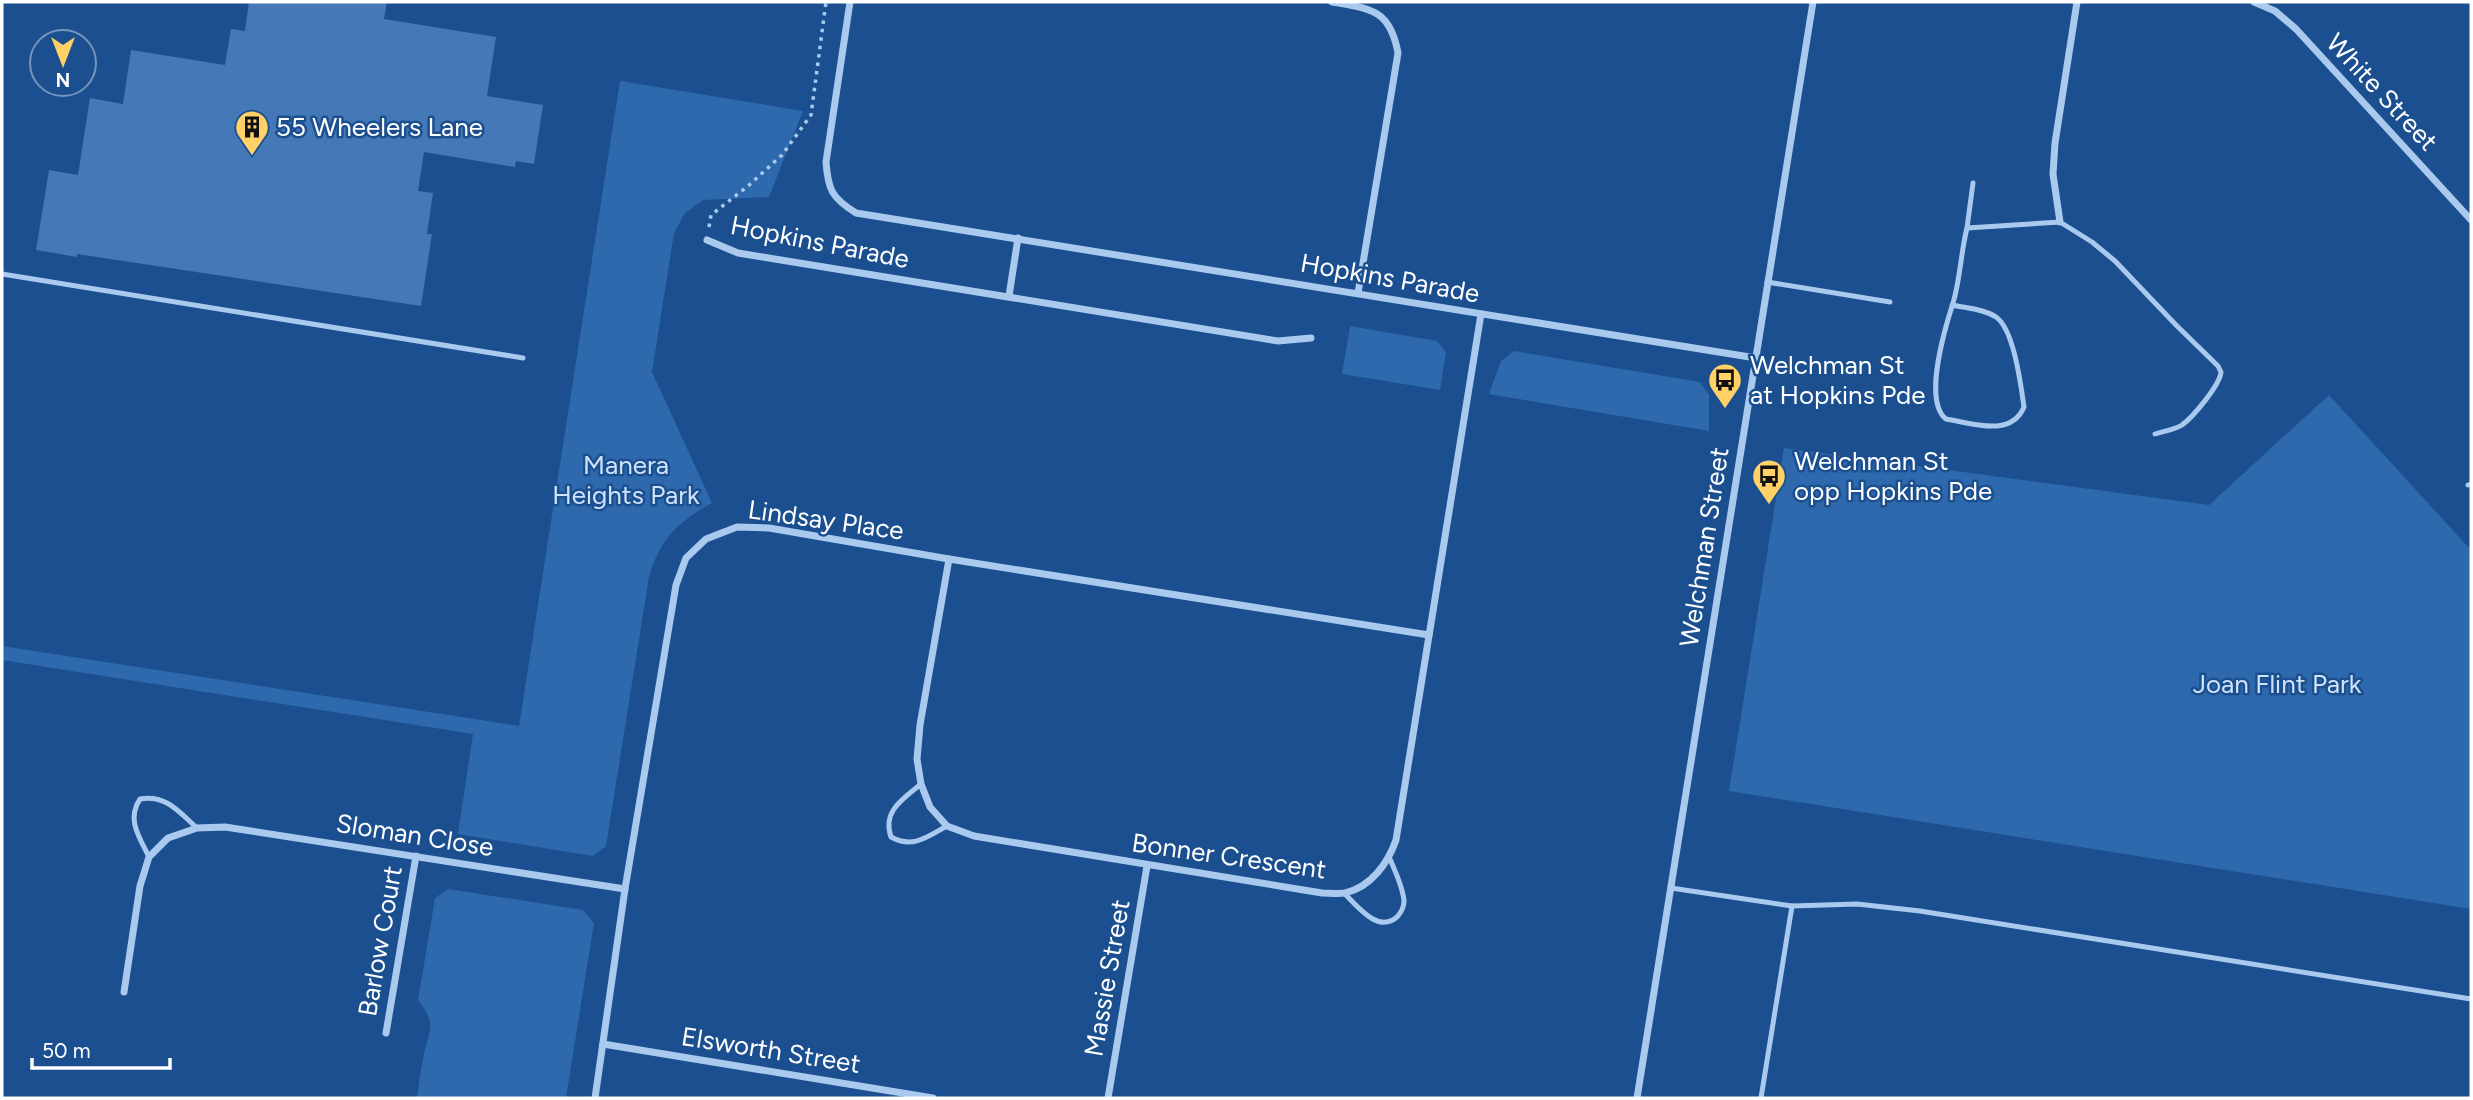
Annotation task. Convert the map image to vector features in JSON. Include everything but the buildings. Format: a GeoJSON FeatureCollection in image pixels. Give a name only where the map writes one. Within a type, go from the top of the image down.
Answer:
{"type":"FeatureCollection","features":[{"type":"Feature","properties":{"kind":"street","name":"Hopkins Parade"},"geometry":{"type":"LineString","coordinates":[[850,2],[826,162],[828,184],[839,202],[856,213],[1756,358]]}},
{"type":"Feature","properties":{"kind":"street"},"geometry":{"type":"LineString","coordinates":[[1332,2],[1363,8],[1384,16],[1395,32],[1398,53],[1358,293]]}},
{"type":"Feature","properties":{"kind":"street","name":"Welchman Street"},"geometry":{"type":"LineString","coordinates":[[1637,1098],[1813,2]]}},
{"type":"Feature","properties":{"kind":"street"},"geometry":{"type":"LineString","coordinates":[[2060,222],[2053,174],[2055,143],[2077,2]]}},
{"type":"Feature","properties":{"kind":"street","name":"White Street"},"geometry":{"type":"LineString","coordinates":[[2254,2],[2275,11],[2296,29],[2471,220]]}},
{"type":"Feature","properties":{"kind":"street"},"geometry":{"type":"LineString","coordinates":[[1009,296],[1018,238]]}},
{"type":"Feature","properties":{"kind":"street","name":"Hopkins Parade"},"geometry":{"type":"LineString","coordinates":[[707,240],[738,253],[1278,341],[1311,338]]}},
{"type":"Feature","properties":{"kind":"street"},"geometry":{"type":"LineString","coordinates":[[1390,859],[1396,840],[1481,314]]}},
{"type":"Feature","properties":{"kind":"street","name":"Lindsay Place"},"geometry":{"type":"LineString","coordinates":[[595,1098],[625,889],[676,585],[686,558],[706,539],[737,527],[769,528],[1429,635]]}},
{"type":"Feature","properties":{"kind":"street"},"geometry":{"type":"LineString","coordinates":[[947,826],[930,807],[921,784],[917,759],[920,725],[948,559]]}},
{"type":"Feature","properties":{"kind":"street","name":"Bonner Crescent"},"geometry":{"type":"LineString","coordinates":[[947,826],[974,836],[1322,893],[1345,893],[1363,885],[1390,859]]}},
{"type":"Feature","properties":{"kind":"street","name":"Sloman Close"},"geometry":{"type":"LineString","coordinates":[[149,857],[168,838],[197,828],[225,827],[625,889]]}},
{"type":"Feature","properties":{"kind":"street","name":"Barlow Court"},"geometry":{"type":"LineString","coordinates":[[386,1033],[415,856]]}},
{"type":"Feature","properties":{"kind":"street"},"geometry":{"type":"LineString","coordinates":[[124,992],[140,886],[149,857]]}},
{"type":"Feature","properties":{"kind":"street","name":"Massie Street"},"geometry":{"type":"LineString","coordinates":[[1108,1098],[1147,866]]}},
{"type":"Feature","properties":{"kind":"street","name":"Elsworth Street"},"geometry":{"type":"LineString","coordinates":[[603,1044],[933,1098]]}},
{"type":"Feature","properties":{"kind":"lane"},"geometry":{"type":"LineString","coordinates":[[1952,305],[1989,313],[1999,319],[2006,329],[2024,407],[2015,422],[2003,427],[1946,419],[1937,406],[1937,374],[1967,228],[1972,183]]}},
{"type":"Feature","properties":{"kind":"lane"},"geometry":{"type":"LineString","coordinates":[[1967,228],[2060,222],[2092,242],[2115,261],[2218,366],[2221,372],[2217,384],[2184,423],[2175,429],[2155,434]]}},
{"type":"Feature","properties":{"kind":"lane"},"geometry":{"type":"LineString","coordinates":[[2,274],[523,358]]}},
{"type":"Feature","properties":{"kind":"lane"},"geometry":{"type":"LineString","coordinates":[[1767,282],[1890,302]]}},
{"type":"Feature","properties":{"kind":"lane"},"geometry":{"type":"LineString","coordinates":[[921,784],[895,805],[889,814],[888,827],[891,836],[901,842],[914,843],[947,826]]}},
{"type":"Feature","properties":{"kind":"lane"},"geometry":{"type":"LineString","coordinates":[[149,857],[134,826],[135,807],[140,800],[151,797],[162,799],[197,828]]}},
{"type":"Feature","properties":{"kind":"lane"},"geometry":{"type":"LineString","coordinates":[[1345,893],[1373,920],[1384,922],[1395,919],[1402,911],[1404,900],[1390,859]]}},
{"type":"Feature","properties":{"kind":"lane"},"geometry":{"type":"LineString","coordinates":[[1671,888],[1792,906],[1857,904],[1920,911],[2471,999]]}},
{"type":"Feature","properties":{"kind":"lane"},"geometry":{"type":"LineString","coordinates":[[1761,1098],[1792,906]]}},
{"type":"Feature","properties":{"kind":"path"},"geometry":{"type":"LineString","coordinates":[[707,240],[711,215],[782,155],[811,115],[826,2]]}},
{"type":"Feature","properties":{"kind":"green space","name":"Manera Heights Park"},"geometry":{"type":"Polygon","coordinates":[[[620,81],[803,111],[769,197],[703,200],[685,213],[674,233],[652,372],[712,503],[689,517],[672,533],[653,564],[606,846],[593,856],[458,834],[473,734],[2,660],[2,646],[519,726],[620,81]]]}},
{"type":"Feature","properties":{"kind":"green space"},"geometry":{"type":"Polygon","coordinates":[[[1350,326],[1437,341],[1446,352],[1440,390],[1342,374],[1350,326]]]}},
{"type":"Feature","properties":{"kind":"green space"},"geometry":{"type":"Polygon","coordinates":[[[1514,351],[1700,382],[1709,395],[1709,431],[1489,394],[1501,361],[1514,351]]]}},
{"type":"Feature","properties":{"kind":"green space","name":"Joan Flint Park"},"geometry":{"type":"Polygon","coordinates":[[[2329,395],[2471,550],[2471,909],[1729,791],[1784,448],[2209,505],[2329,395]]]}},
{"type":"Feature","properties":{"kind":"green space"},"geometry":{"type":"Polygon","coordinates":[[[448,889],[583,910],[594,923],[566,1098],[417,1098],[430,1030],[428,1017],[418,1000],[435,898],[448,889]]]}},
{"type":"Feature","properties":{"kind":"place","name":"55 Wheelers Lane"},"geometry":{"type":"Point","coordinates":[252,157]}},
{"type":"Feature","properties":{"kind":"place","name":"Welchman St at Hopkins Pde"},"geometry":{"type":"Point","coordinates":[1725,410]}},
{"type":"Feature","properties":{"kind":"place","name":"Welchman St opp Hopkins Pde"},"geometry":{"type":"Point","coordinates":[1769,506]}}]}
